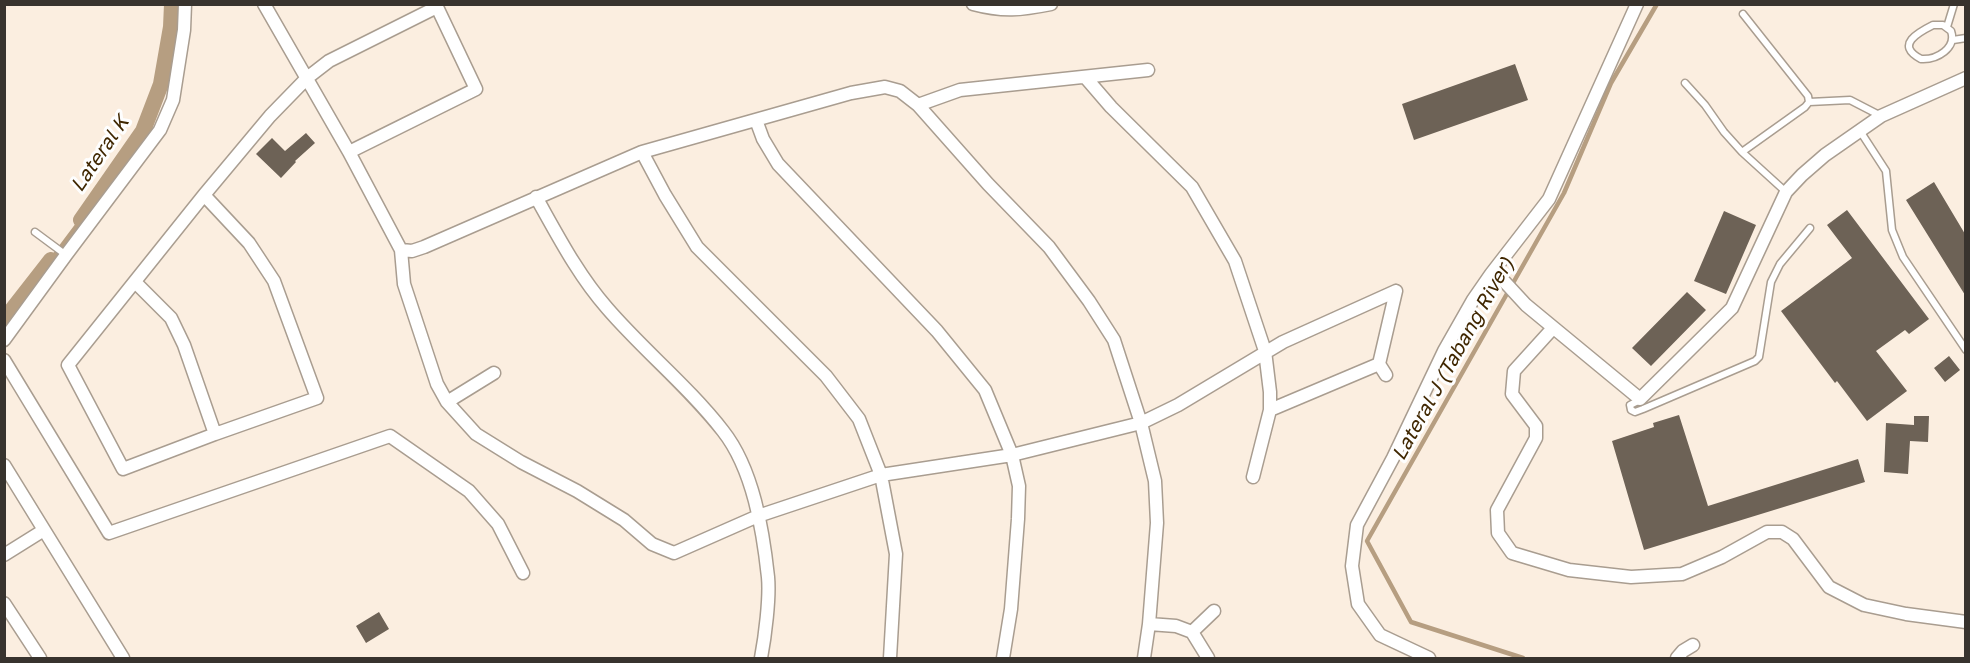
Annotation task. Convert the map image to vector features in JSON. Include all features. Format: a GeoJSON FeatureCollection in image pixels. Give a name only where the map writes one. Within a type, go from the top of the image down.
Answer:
{"type":"FeatureCollection","features":[{"type":"Feature","properties":{"kind":"street"},"geometry":{"type":"LineString","coordinates":[[4,340],[160,130],[173,99],[184,30],[185,4]]}},
{"type":"Feature","properties":{"kind":"street"},"geometry":{"type":"LineString","coordinates":[[264,4],[349,152],[401,250],[404,284],[437,384],[447,402],[476,434],[521,462],[578,491],[624,520],[652,544],[674,553],[758,516],[881,475],[1012,454],[1141,423],[1178,405],[1265,351],[1396,291],[1383,370],[1270,410]]}},
{"type":"Feature","properties":{"kind":"street"},"geometry":{"type":"LineString","coordinates":[[973,4],[996,10],[1029,9],[1051,4]]}},
{"type":"Feature","properties":{"kind":"street"},"geometry":{"type":"LineString","coordinates":[[1429,658],[1380,635],[1358,604],[1352,566],[1357,525],[1393,458],[1444,351],[1473,300],[1496,276],[1549,199],[1637,4]]}},
{"type":"Feature","properties":{"kind":"street"},"geometry":{"type":"LineString","coordinates":[[204,195],[249,243],[274,281],[317,398],[123,469],[68,365],[204,195],[270,116],[307,78],[329,61],[437,7],[476,89],[349,152]]}},
{"type":"Feature","properties":{"kind":"street"},"geometry":{"type":"LineString","coordinates":[[918,105],[960,90],[1148,70]]}},
{"type":"Feature","properties":{"kind":"street"},"geometry":{"type":"LineString","coordinates":[[1086,78],[1111,107],[1192,187],[1235,261],[1265,351],[1270,392],[1270,410],[1253,477]]}},
{"type":"Feature","properties":{"kind":"street"},"geometry":{"type":"LineString","coordinates":[[1496,276],[1526,305],[1640,399],[1732,308],[1786,192],[1826,155],[1881,116],[1965,78]]}},
{"type":"Feature","properties":{"kind":"street"},"geometry":{"type":"LineString","coordinates":[[401,250],[412,251],[424,247],[642,152],[851,93],[885,87],[900,91],[918,105],[988,184],[1049,247],[1089,301],[1113,340],[1141,423],[1155,481],[1157,523],[1144,658]]}},
{"type":"Feature","properties":{"kind":"street"},"geometry":{"type":"LineString","coordinates":[[756,120],[763,139],[778,164],[937,331],[985,390],[1012,454],[1019,486],[1011,609],[1003,658]]}},
{"type":"Feature","properties":{"kind":"street"},"geometry":{"type":"LineString","coordinates":[[642,152],[697,247],[826,376],[859,419],[881,475],[896,554],[890,658]]}},
{"type":"Feature","properties":{"kind":"street"},"geometry":{"type":"LineString","coordinates":[[536,197],[573,264],[606,307],[693,395],[725,433],[748,474],[758,516],[768,579],[764,642],[760,658]]}},
{"type":"Feature","properties":{"kind":"street"},"geometry":{"type":"LineString","coordinates":[[135,282],[171,318],[184,345],[214,435]]}},
{"type":"Feature","properties":{"kind":"street"},"geometry":{"type":"LineString","coordinates":[[1553,328],[1514,370],[1512,394],[1536,426],[1536,438],[1497,510],[1498,532],[1512,553],[1569,570],[1631,577],[1682,574],[1722,557],[1767,532],[1782,532],[1793,539],[1829,587],[1864,606],[1965,622]]}},
{"type":"Feature","properties":{"kind":"street"},"geometry":{"type":"LineString","coordinates":[[4,360],[110,532],[390,436],[469,491],[498,524],[523,573]]}},
{"type":"Feature","properties":{"kind":"street"},"geometry":{"type":"LineString","coordinates":[[447,402],[494,373]]}},
{"type":"Feature","properties":{"kind":"street"},"geometry":{"type":"LineString","coordinates":[[4,465],[123,658]]}},
{"type":"Feature","properties":{"kind":"street"},"geometry":{"type":"LineString","coordinates":[[4,555],[44,530]]}},
{"type":"Feature","properties":{"kind":"street"},"geometry":{"type":"LineString","coordinates":[[4,603],[40,658]]}},
{"type":"Feature","properties":{"kind":"street"},"geometry":{"type":"LineString","coordinates":[[1192,632],[1214,611]]}},
{"type":"Feature","properties":{"kind":"street"},"geometry":{"type":"LineString","coordinates":[[1149,624],[1176,626],[1192,632],[1208,658]]}},
{"type":"Feature","properties":{"kind":"street"},"geometry":{"type":"LineString","coordinates":[[1677,658],[1693,645]]}},
{"type":"Feature","properties":{"kind":"lane"},"geometry":{"type":"LineString","coordinates":[[1947,27],[1954,4]]}},
{"type":"Feature","properties":{"kind":"lane"},"geometry":{"type":"LineString","coordinates":[[1742,152],[1809,102],[1808,96],[1743,14]]}},
{"type":"Feature","properties":{"kind":"lane"},"geometry":{"type":"LineString","coordinates":[[1933,25],[1947,27],[1951,31],[1953,40],[1948,49],[1926,59],[1916,57],[1910,49],[1914,35],[1933,25]]}},
{"type":"Feature","properties":{"kind":"lane"},"geometry":{"type":"LineString","coordinates":[[1953,40],[1965,38]]}},
{"type":"Feature","properties":{"kind":"lane"},"geometry":{"type":"LineString","coordinates":[[1685,83],[1742,152],[1786,192]]}},
{"type":"Feature","properties":{"kind":"lane"},"geometry":{"type":"LineString","coordinates":[[1809,102],[1850,100],[1881,116]]}},
{"type":"Feature","properties":{"kind":"lane"},"geometry":{"type":"LineString","coordinates":[[1860,130],[1886,171],[1892,230],[1903,257],[1965,350]]}},
{"type":"Feature","properties":{"kind":"lane"},"geometry":{"type":"LineString","coordinates":[[1640,399],[1630,405],[1631,410],[1635,412],[1643,409],[1755,362],[1759,357],[1774,273],[1810,228]]}},
{"type":"Feature","properties":{"kind":"lane"},"geometry":{"type":"LineString","coordinates":[[35,232],[66,255]]}},
{"type":"Feature","properties":{"kind":"building"},"geometry":{"type":"Polygon","coordinates":[[[1515,64],[1528,100],[1414,140],[1402,104],[1515,64]]]}},
{"type":"Feature","properties":{"kind":"building"},"geometry":{"type":"Polygon","coordinates":[[[306,133],[315,143],[295,161],[281,178],[256,154],[272,138],[285,151],[306,133]]]}},
{"type":"Feature","properties":{"kind":"building"},"geometry":{"type":"Polygon","coordinates":[[[1934,182],[1965,234],[1965,295],[1906,200],[1934,182]]]}},
{"type":"Feature","properties":{"kind":"building"},"geometry":{"type":"Polygon","coordinates":[[[1847,210],[1929,319],[1909,334],[1905,330],[1876,351],[1907,391],[1867,421],[1837,381],[1835,383],[1781,311],[1852,258],[1827,225],[1847,210]]]}},
{"type":"Feature","properties":{"kind":"building"},"geometry":{"type":"Polygon","coordinates":[[[1724,211],[1756,225],[1726,294],[1694,281],[1724,211]]]}},
{"type":"Feature","properties":{"kind":"building"},"geometry":{"type":"Polygon","coordinates":[[[1687,292],[1706,310],[1651,366],[1632,348],[1687,292]]]}},
{"type":"Feature","properties":{"kind":"building"},"geometry":{"type":"Polygon","coordinates":[[[1949,356],[1960,370],[1945,382],[1934,368],[1949,356]]]}},
{"type":"Feature","properties":{"kind":"building"},"geometry":{"type":"Polygon","coordinates":[[[1679,415],[1708,506],[1858,459],[1865,482],[1644,550],[1612,441],[1654,427],[1653,423],[1679,415]]]}},
{"type":"Feature","properties":{"kind":"building"},"geometry":{"type":"Polygon","coordinates":[[[1914,416],[1929,416],[1928,442],[1910,441],[1908,474],[1884,472],[1886,423],[1914,425],[1914,416]]]}},
{"type":"Feature","properties":{"kind":"building"},"geometry":{"type":"Polygon","coordinates":[[[379,612],[389,629],[366,643],[356,626],[379,612]]]}},
{"type":"Feature","properties":{"kind":"waterway","name":"Lateral K"},"geometry":{"type":"LineString","coordinates":[[81,220],[143,131],[161,84],[171,27],[172,4]]}},
{"type":"Feature","properties":{"kind":"waterway","name":"Lateral J (Tabang River)"},"geometry":{"type":"LineString","coordinates":[[1523,658],[1411,622],[1367,541],[1564,193],[1611,83],[1657,4]]}},
{"type":"Feature","properties":{"kind":"waterway"},"geometry":{"type":"LineString","coordinates":[[51,260],[81,220]]}},
{"type":"Feature","properties":{"kind":"waterway","name":"Lateral K"},"geometry":{"type":"LineString","coordinates":[[4,320],[51,260]]}}]}
